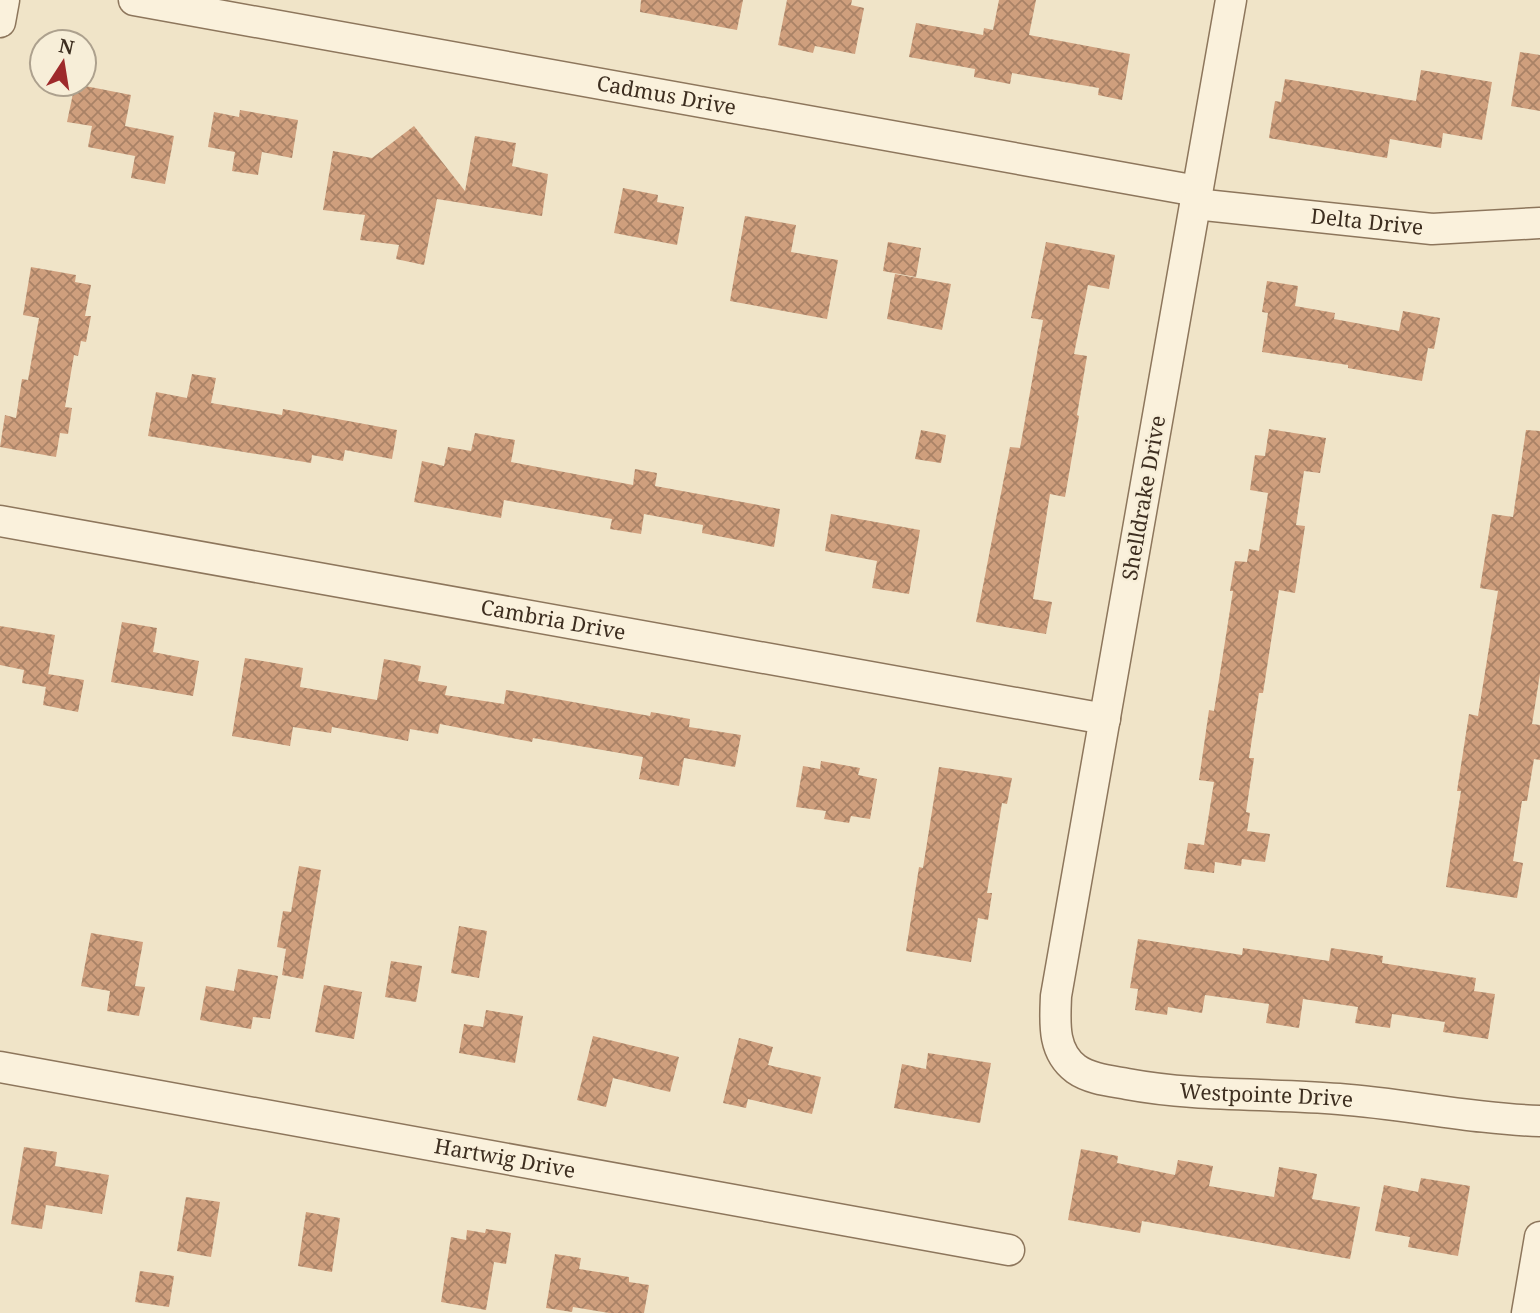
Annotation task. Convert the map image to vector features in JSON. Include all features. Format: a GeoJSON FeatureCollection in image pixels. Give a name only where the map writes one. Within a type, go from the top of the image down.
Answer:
{"type":"FeatureCollection","features":[{"type":"Feature","properties":{"kind":"street"},"geometry":{"type":"LineString","coordinates":[[0,22],[4,0]]}},
{"type":"Feature","properties":{"kind":"street","name":"Cadmus Drive"},"geometry":{"type":"LineString","coordinates":[[134,0],[1196,197]]}},
{"type":"Feature","properties":{"kind":"street","name":"Shelldrake Drive"},"geometry":{"type":"LineString","coordinates":[[1056,996],[1231,0]]}},
{"type":"Feature","properties":{"kind":"street","name":"Delta Drive"},"geometry":{"type":"LineString","coordinates":[[1196,197],[1432,229],[1540,223]]}},
{"type":"Feature","properties":{"kind":"street","name":"Cambria Drive"},"geometry":{"type":"LineString","coordinates":[[0,521],[1105,719]]}},
{"type":"Feature","properties":{"kind":"street","name":"Westpointe Drive"},"geometry":{"type":"LineString","coordinates":[[1056,996],[1054,1032],[1062,1054],[1077,1069],[1102,1080],[1209,1094],[1336,1099],[1540,1121]]}},
{"type":"Feature","properties":{"kind":"street","name":"Hartwig Drive"},"geometry":{"type":"LineString","coordinates":[[0,1067],[1009,1250]]}},
{"type":"Feature","properties":{"kind":"street"},"geometry":{"type":"LineString","coordinates":[[1527,1313],[1540,1237]]}},
{"type":"Feature","properties":{"kind":"building"},"geometry":{"type":"Polygon","coordinates":[[[641,0],[743,0],[737,30],[640,12],[641,0]]]}},
{"type":"Feature","properties":{"kind":"building"},"geometry":{"type":"Polygon","coordinates":[[[787,0],[852,0],[851,5],[864,8],[855,54],[815,46],[813,53],[778,45],[787,0]]]}},
{"type":"Feature","properties":{"kind":"building"},"geometry":{"type":"Polygon","coordinates":[[[999,0],[1036,0],[1029,35],[1130,54],[1122,100],[1098,95],[1099,88],[1012,73],[1010,84],[974,77],[975,69],[909,57],[916,23],[983,35],[984,28],[993,30],[999,0]]]}},
{"type":"Feature","properties":{"kind":"building"},"geometry":{"type":"Polygon","coordinates":[[[1520,52],[1540,55],[1540,111],[1511,106],[1520,52]]]}},
{"type":"Feature","properties":{"kind":"building"},"geometry":{"type":"Polygon","coordinates":[[[1421,70],[1492,82],[1482,140],[1443,133],[1441,148],[1390,139],[1387,158],[1269,138],[1275,101],[1281,102],[1285,79],[1416,101],[1421,70]]]}},
{"type":"Feature","properties":{"kind":"building"},"geometry":{"type":"Polygon","coordinates":[[[98,89],[131,95],[125,126],[174,136],[165,184],[131,178],[135,156],[88,147],[92,126],[67,122],[72,98],[98,98],[98,89]]]}},
{"type":"Feature","properties":{"kind":"building"},"geometry":{"type":"Polygon","coordinates":[[[240,110],[298,120],[292,158],[262,152],[258,175],[232,171],[235,152],[208,147],[214,112],[239,117],[240,110]]]}},
{"type":"Feature","properties":{"kind":"building"},"geometry":{"type":"Polygon","coordinates":[[[414,126],[465,191],[475,136],[516,143],[512,166],[548,174],[542,216],[437,199],[424,265],[396,259],[399,245],[360,240],[365,215],[323,210],[333,151],[372,158],[414,126]]]}},
{"type":"Feature","properties":{"kind":"building"},"geometry":{"type":"Polygon","coordinates":[[[623,188],[658,195],[657,202],[684,207],[677,245],[614,233],[623,188]]]}},
{"type":"Feature","properties":{"kind":"building"},"geometry":{"type":"Polygon","coordinates":[[[745,216],[796,225],[791,252],[838,260],[827,319],[730,301],[745,216]]]}},
{"type":"Feature","properties":{"kind":"building"},"geometry":{"type":"Polygon","coordinates":[[[888,242],[921,248],[916,277],[883,271],[888,242]]]}},
{"type":"Feature","properties":{"kind":"building"},"geometry":{"type":"Polygon","coordinates":[[[1046,242],[1115,255],[1109,289],[1088,285],[1074,354],[1087,356],[1077,415],[1079,416],[1065,497],[1050,494],[1033,599],[1052,602],[1046,634],[976,622],[1010,447],[1020,448],[1043,320],[1031,318],[1046,242]]]}},
{"type":"Feature","properties":{"kind":"building"},"geometry":{"type":"Polygon","coordinates":[[[31,267],[76,275],[75,282],[91,285],[85,316],[91,316],[86,342],[81,341],[78,356],[74,355],[65,407],[72,408],[68,434],[60,433],[56,457],[0,447],[5,415],[16,418],[22,379],[28,380],[39,318],[23,315],[31,267]]]}},
{"type":"Feature","properties":{"kind":"building"},"geometry":{"type":"Polygon","coordinates":[[[895,274],[951,284],[942,330],[887,319],[895,274]]]}},
{"type":"Feature","properties":{"kind":"building"},"geometry":{"type":"Polygon","coordinates":[[[1267,281],[1298,286],[1295,306],[1335,313],[1334,319],[1399,331],[1403,311],[1440,318],[1434,349],[1428,348],[1422,381],[1348,368],[1348,365],[1262,352],[1268,313],[1262,312],[1267,281]]]}},
{"type":"Feature","properties":{"kind":"building"},"geometry":{"type":"Polygon","coordinates":[[[192,374],[216,378],[211,403],[282,415],[283,409],[397,430],[392,459],[345,450],[343,461],[312,455],[311,463],[148,436],[156,392],[187,398],[192,374]]]}},
{"type":"Feature","properties":{"kind":"building"},"geometry":{"type":"Polygon","coordinates":[[[1269,429],[1326,438],[1320,473],[1304,471],[1296,525],[1305,526],[1295,593],[1279,590],[1263,693],[1259,693],[1249,758],[1254,758],[1246,812],[1250,813],[1247,831],[1270,834],[1265,862],[1242,859],[1241,866],[1215,862],[1214,873],[1184,869],[1188,843],[1204,845],[1214,782],[1199,780],[1209,710],[1214,711],[1233,591],[1230,591],[1235,561],[1247,562],[1249,549],[1259,551],[1268,493],[1250,490],[1255,455],[1265,456],[1269,429]]]}},
{"type":"Feature","properties":{"kind":"building"},"geometry":{"type":"Polygon","coordinates":[[[921,430],[946,435],[941,463],[915,459],[921,430]]]}},
{"type":"Feature","properties":{"kind":"building"},"geometry":{"type":"Polygon","coordinates":[[[1526,430],[1540,431],[1540,674],[1532,724],[1540,725],[1540,760],[1534,759],[1527,801],[1522,801],[1513,861],[1523,863],[1517,898],[1446,887],[1461,791],[1457,791],[1469,714],[1478,716],[1498,591],[1480,588],[1492,514],[1513,517],[1526,430]]]}},
{"type":"Feature","properties":{"kind":"building"},"geometry":{"type":"Polygon","coordinates":[[[475,433],[515,440],[511,462],[633,485],[635,469],[657,473],[655,486],[780,509],[774,547],[702,533],[703,525],[644,514],[641,534],[610,529],[612,519],[504,500],[501,518],[414,502],[422,461],[444,466],[448,447],[471,451],[475,433]]]}},
{"type":"Feature","properties":{"kind":"building"},"geometry":{"type":"Polygon","coordinates":[[[831,514],[920,530],[909,594],[872,588],[877,561],[825,551],[831,514]]]}},
{"type":"Feature","properties":{"kind":"building"},"geometry":{"type":"Polygon","coordinates":[[[122,622],[157,628],[153,652],[199,661],[193,696],[111,682],[122,622]]]}},
{"type":"Feature","properties":{"kind":"building"},"geometry":{"type":"Polygon","coordinates":[[[0,626],[55,635],[46,687],[22,683],[24,670],[0,665],[0,626]]]}},
{"type":"Feature","properties":{"kind":"building"},"geometry":{"type":"Polygon","coordinates":[[[245,658],[303,668],[300,687],[377,700],[384,659],[421,666],[418,681],[447,686],[445,695],[504,704],[506,690],[650,716],[651,712],[690,719],[689,727],[741,735],[735,767],[684,758],[679,786],[639,779],[643,757],[533,738],[532,742],[440,724],[438,734],[410,729],[408,741],[332,727],[331,733],[293,727],[290,746],[232,736],[245,658]]]}},
{"type":"Feature","properties":{"kind":"building"},"geometry":{"type":"Polygon","coordinates":[[[48,674],[84,680],[78,712],[43,705],[48,674]]]}},
{"type":"Feature","properties":{"kind":"building"},"geometry":{"type":"Polygon","coordinates":[[[821,761],[860,768],[858,775],[877,779],[870,819],[851,816],[849,823],[824,819],[826,811],[796,807],[803,766],[820,769],[821,761]]]}},
{"type":"Feature","properties":{"kind":"building"},"geometry":{"type":"Polygon","coordinates":[[[939,767],[1012,778],[1007,804],[1002,803],[987,893],[992,893],[988,920],[978,918],[971,962],[906,951],[939,767]]]}},
{"type":"Feature","properties":{"kind":"building"},"geometry":{"type":"Polygon","coordinates":[[[299,866],[321,870],[303,979],[282,975],[286,949],[277,947],[283,911],[291,912],[299,866]]]}},
{"type":"Feature","properties":{"kind":"building"},"geometry":{"type":"Polygon","coordinates":[[[459,926],[487,931],[479,978],[451,973],[459,926]]]}},
{"type":"Feature","properties":{"kind":"building"},"geometry":{"type":"Polygon","coordinates":[[[91,933],[143,942],[135,986],[145,987],[139,1016],[107,1011],[110,991],[81,986],[91,933]]]}},
{"type":"Feature","properties":{"kind":"building"},"geometry":{"type":"Polygon","coordinates":[[[1138,939],[1242,955],[1243,948],[1329,961],[1331,948],[1383,956],[1382,963],[1476,978],[1474,991],[1495,994],[1488,1039],[1443,1032],[1445,1022],[1392,1014],[1390,1028],[1355,1023],[1358,1007],[1303,999],[1299,1028],[1266,1023],[1269,1004],[1205,995],[1202,1013],[1168,1007],[1167,1015],[1135,1010],[1138,989],[1130,988],[1138,939]]]}},
{"type":"Feature","properties":{"kind":"building"},"geometry":{"type":"Polygon","coordinates":[[[391,961],[422,966],[416,1002],[385,997],[391,961]]]}},
{"type":"Feature","properties":{"kind":"building"},"geometry":{"type":"Polygon","coordinates":[[[238,969],[278,976],[270,1019],[253,1017],[251,1029],[200,1020],[206,986],[234,991],[238,969]]]}},
{"type":"Feature","properties":{"kind":"building"},"geometry":{"type":"Polygon","coordinates":[[[324,985],[362,992],[354,1039],[315,1032],[324,985]]]}},
{"type":"Feature","properties":{"kind":"building"},"geometry":{"type":"Polygon","coordinates":[[[486,1010],[523,1016],[515,1063],[459,1053],[464,1024],[483,1027],[486,1010]]]}},
{"type":"Feature","properties":{"kind":"building"},"geometry":{"type":"Polygon","coordinates":[[[593,1036],[679,1057],[670,1092],[613,1078],[606,1107],[577,1100],[593,1036]]]}},
{"type":"Feature","properties":{"kind":"building"},"geometry":{"type":"Polygon","coordinates":[[[739,1038],[773,1047],[768,1065],[821,1077],[812,1114],[748,1099],[746,1108],[723,1103],[739,1038]]]}},
{"type":"Feature","properties":{"kind":"building"},"geometry":{"type":"Polygon","coordinates":[[[928,1053],[991,1063],[980,1123],[894,1108],[902,1064],[926,1069],[928,1053]]]}},
{"type":"Feature","properties":{"kind":"building"},"geometry":{"type":"Polygon","coordinates":[[[24,1147],[57,1152],[55,1166],[109,1175],[102,1214],[46,1205],[42,1229],[11,1224],[24,1147]]]}},
{"type":"Feature","properties":{"kind":"building"},"geometry":{"type":"Polygon","coordinates":[[[1081,1149],[1118,1156],[1117,1163],[1175,1175],[1178,1160],[1213,1166],[1209,1186],[1274,1197],[1279,1167],[1317,1174],[1312,1199],[1360,1207],[1350,1259],[1142,1221],[1140,1233],[1068,1220],[1081,1149]]]}},
{"type":"Feature","properties":{"kind":"building"},"geometry":{"type":"Polygon","coordinates":[[[1421,1178],[1470,1186],[1458,1256],[1408,1247],[1410,1237],[1375,1231],[1384,1185],[1418,1192],[1421,1178]]]}},
{"type":"Feature","properties":{"kind":"building"},"geometry":{"type":"Polygon","coordinates":[[[186,1197],[220,1202],[211,1257],[177,1251],[186,1197]]]}},
{"type":"Feature","properties":{"kind":"building"},"geometry":{"type":"Polygon","coordinates":[[[306,1212],[340,1218],[332,1272],[298,1266],[306,1212]]]}},
{"type":"Feature","properties":{"kind":"building"},"geometry":{"type":"Polygon","coordinates":[[[486,1229],[511,1233],[506,1264],[494,1262],[486,1310],[441,1302],[451,1237],[466,1240],[467,1230],[485,1233],[486,1229]]]}},
{"type":"Feature","properties":{"kind":"building"},"geometry":{"type":"Polygon","coordinates":[[[555,1254],[581,1258],[579,1269],[629,1277],[629,1282],[649,1285],[644,1313],[609,1313],[573,1307],[572,1312],[546,1308],[555,1254]]]}},
{"type":"Feature","properties":{"kind":"building"},"geometry":{"type":"Polygon","coordinates":[[[140,1271],[174,1276],[169,1307],[135,1302],[140,1271]]]}}]}
